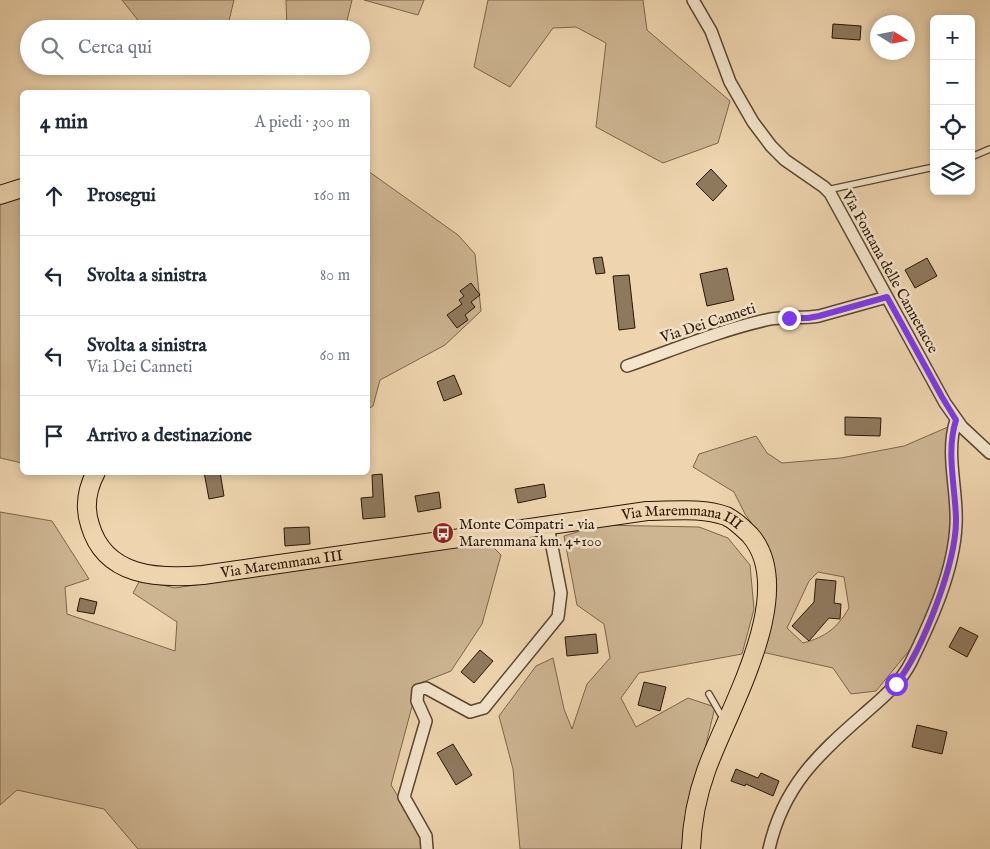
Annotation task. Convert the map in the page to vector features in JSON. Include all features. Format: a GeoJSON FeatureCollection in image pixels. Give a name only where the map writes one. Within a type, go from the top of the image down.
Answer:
{"type":"FeatureCollection","features":[{"type":"Feature","properties":{"kind":"main road"},"geometry":{"type":"LineString","coordinates":[[0,195],[20,189]]}},
{"type":"Feature","properties":{"kind":"main road","name":"Via Maremmana III"},"geometry":{"type":"LineString","coordinates":[[95,475],[87,501],[88,521],[96,541],[119,565],[142,573],[164,577],[203,575],[647,511],[697,511],[715,513],[729,518],[749,534],[759,549],[766,580],[766,604],[761,631],[753,657],[725,722],[700,788],[691,849]]}},
{"type":"Feature","properties":{"kind":"street","name":"Via Fontana delle Cannetacce"},"geometry":{"type":"LineString","coordinates":[[693,0],[711,31],[736,94],[757,128],[784,160],[827,190],[956,420],[990,453]]}},
{"type":"Feature","properties":{"kind":"street","name":"Via Dei Canneti"},"geometry":{"type":"LineString","coordinates":[[627,366],[731,329],[760,321],[777,318],[819,316],[887,297]]}},
{"type":"Feature","properties":{"kind":"street"},"geometry":{"type":"LineString","coordinates":[[770,849],[782,808],[798,781],[833,743],[896,684],[909,666],[923,637],[950,565],[954,543],[956,519],[951,444],[952,431],[956,420]]}},
{"type":"Feature","properties":{"kind":"street"},"geometry":{"type":"LineString","coordinates":[[427,849],[426,836],[404,797],[426,721],[417,701],[418,690],[426,688],[470,712],[484,708],[558,617],[561,593],[548,526]]}},
{"type":"Feature","properties":{"kind":"lane"},"geometry":{"type":"LineString","coordinates":[[975,155],[990,149]]}},
{"type":"Feature","properties":{"kind":"lane"},"geometry":{"type":"LineString","coordinates":[[827,190],[930,168]]}},
{"type":"Feature","properties":{"kind":"lane"},"geometry":{"type":"LineString","coordinates":[[709,694],[725,722]]}},
{"type":"Feature","properties":{"kind":"shaded area"},"geometry":{"type":"Polygon","coordinates":[[[122,0],[234,0],[229,20],[138,20],[122,0]]]}},
{"type":"Feature","properties":{"kind":"shaded area"},"geometry":{"type":"Polygon","coordinates":[[[286,0],[352,0],[347,20],[287,20],[286,0]]]}},
{"type":"Feature","properties":{"kind":"shaded area"},"geometry":{"type":"Polygon","coordinates":[[[364,0],[424,0],[418,15],[364,0]]]}},
{"type":"Feature","properties":{"kind":"shaded area"},"geometry":{"type":"Polygon","coordinates":[[[488,0],[643,0],[647,30],[730,101],[718,143],[663,163],[596,127],[606,43],[576,27],[553,28],[510,87],[474,67],[488,0]]]}},
{"type":"Feature","properties":{"kind":"shaded area"},"geometry":{"type":"Polygon","coordinates":[[[370,172],[458,235],[475,254],[481,311],[445,345],[380,380],[373,406],[370,408],[370,172]]]}},
{"type":"Feature","properties":{"kind":"shaded area"},"geometry":{"type":"Polygon","coordinates":[[[20,194],[20,463],[0,458],[0,200],[20,194]]]}},
{"type":"Feature","properties":{"kind":"shaded area"},"geometry":{"type":"Polygon","coordinates":[[[948,427],[952,468],[952,536],[939,587],[912,647],[876,691],[851,694],[833,668],[762,652],[775,595],[774,564],[762,538],[745,514],[734,492],[693,467],[699,454],[756,436],[767,453],[782,463],[841,458],[904,446],[948,427]],[[818,572],[809,581],[787,628],[803,643],[818,638],[830,631],[849,608],[844,577],[818,572]]]}},
{"type":"Feature","properties":{"kind":"shaded area"},"geometry":{"type":"Polygon","coordinates":[[[0,512],[52,521],[89,579],[65,587],[67,614],[175,651],[177,622],[133,593],[140,580],[175,588],[488,542],[501,555],[482,624],[451,671],[418,684],[391,785],[430,849],[138,849],[104,809],[17,790],[0,805],[0,512]]]}},
{"type":"Feature","properties":{"kind":"shaded area"},"geometry":{"type":"Polygon","coordinates":[[[599,525],[699,527],[728,538],[750,565],[754,609],[742,654],[639,673],[621,698],[636,727],[688,698],[715,707],[681,849],[520,849],[513,769],[499,716],[536,666],[553,658],[564,709],[572,729],[587,684],[610,658],[604,624],[577,605],[564,536],[599,525]]]}},
{"type":"Feature","properties":{"kind":"building"},"geometry":{"type":"Polygon","coordinates":[[[833,24],[861,26],[860,40],[832,38],[833,24]]]}},
{"type":"Feature","properties":{"kind":"building"},"geometry":{"type":"Polygon","coordinates":[[[711,169],[727,186],[713,201],[696,184],[711,169]]]}},
{"type":"Feature","properties":{"kind":"building"},"geometry":{"type":"Polygon","coordinates":[[[602,257],[605,273],[596,274],[593,258],[602,257]]]}},
{"type":"Feature","properties":{"kind":"building"},"geometry":{"type":"Polygon","coordinates":[[[927,258],[937,276],[915,288],[905,270],[927,258]]]}},
{"type":"Feature","properties":{"kind":"building"},"geometry":{"type":"Polygon","coordinates":[[[727,268],[734,300],[707,306],[700,274],[727,268]]]}},
{"type":"Feature","properties":{"kind":"building"},"geometry":{"type":"Polygon","coordinates":[[[629,275],[635,328],[619,330],[613,276],[629,275]]]}},
{"type":"Feature","properties":{"kind":"building"},"geometry":{"type":"Polygon","coordinates":[[[471,283],[480,295],[471,302],[475,307],[465,315],[468,320],[457,328],[447,315],[462,304],[459,300],[464,296],[460,291],[471,283]]]}},
{"type":"Feature","properties":{"kind":"building"},"geometry":{"type":"Polygon","coordinates":[[[454,375],[462,394],[444,401],[437,382],[454,375]]]}},
{"type":"Feature","properties":{"kind":"building"},"geometry":{"type":"Polygon","coordinates":[[[845,417],[881,418],[880,436],[845,435],[845,417]]]}},
{"type":"Feature","properties":{"kind":"building"},"geometry":{"type":"Polygon","coordinates":[[[382,474],[385,517],[363,519],[361,498],[373,497],[372,475],[382,474]]]}},
{"type":"Feature","properties":{"kind":"building"},"geometry":{"type":"Polygon","coordinates":[[[205,475],[220,475],[224,496],[209,499],[205,475]]]}},
{"type":"Feature","properties":{"kind":"building"},"geometry":{"type":"Polygon","coordinates":[[[544,484],[546,497],[518,503],[515,489],[544,484]]]}},
{"type":"Feature","properties":{"kind":"building"},"geometry":{"type":"Polygon","coordinates":[[[439,492],[441,508],[418,512],[415,496],[439,492]]]}},
{"type":"Feature","properties":{"kind":"building"},"geometry":{"type":"Polygon","coordinates":[[[309,527],[310,544],[285,546],[284,528],[309,527]]]}},
{"type":"Feature","properties":{"kind":"building"},"geometry":{"type":"Polygon","coordinates":[[[816,579],[836,581],[834,603],[841,604],[840,619],[829,618],[809,641],[792,626],[814,602],[816,579]]]}},
{"type":"Feature","properties":{"kind":"building"},"geometry":{"type":"Polygon","coordinates":[[[80,598],[97,602],[94,614],[77,611],[80,598]]]}},
{"type":"Feature","properties":{"kind":"building"},"geometry":{"type":"Polygon","coordinates":[[[960,627],[978,636],[967,657],[949,647],[960,627]]]}},
{"type":"Feature","properties":{"kind":"building"},"geometry":{"type":"Polygon","coordinates":[[[596,634],[598,653],[567,656],[565,637],[596,634]]]}},
{"type":"Feature","properties":{"kind":"building"},"geometry":{"type":"Polygon","coordinates":[[[480,650],[493,661],[474,683],[461,672],[480,650]]]}},
{"type":"Feature","properties":{"kind":"building"},"geometry":{"type":"Polygon","coordinates":[[[644,682],[666,687],[660,711],[638,705],[644,682]]]}},
{"type":"Feature","properties":{"kind":"building"},"geometry":{"type":"Polygon","coordinates":[[[917,725],[947,732],[942,754],[912,747],[917,725]]]}},
{"type":"Feature","properties":{"kind":"building"},"geometry":{"type":"Polygon","coordinates":[[[453,744],[472,775],[456,785],[437,753],[453,744]]]}},
{"type":"Feature","properties":{"kind":"building"},"geometry":{"type":"Polygon","coordinates":[[[736,769],[758,778],[761,773],[779,781],[773,796],[746,784],[745,786],[731,781],[736,769]]]}},
{"type":"Feature","properties":{"kind":"place","name":"Monte Compatri - via Maremmana km. 4+100"},"geometry":{"type":"Point","coordinates":[443,533]}},
{"type":"Feature","properties":{"kind":"route"},"geometry":{"type":"LineString","coordinates":[[789,318],[819,316],[887,297],[956,420],[952,431],[951,444],[956,519],[950,565],[923,637],[909,666],[896,684]]}}]}
